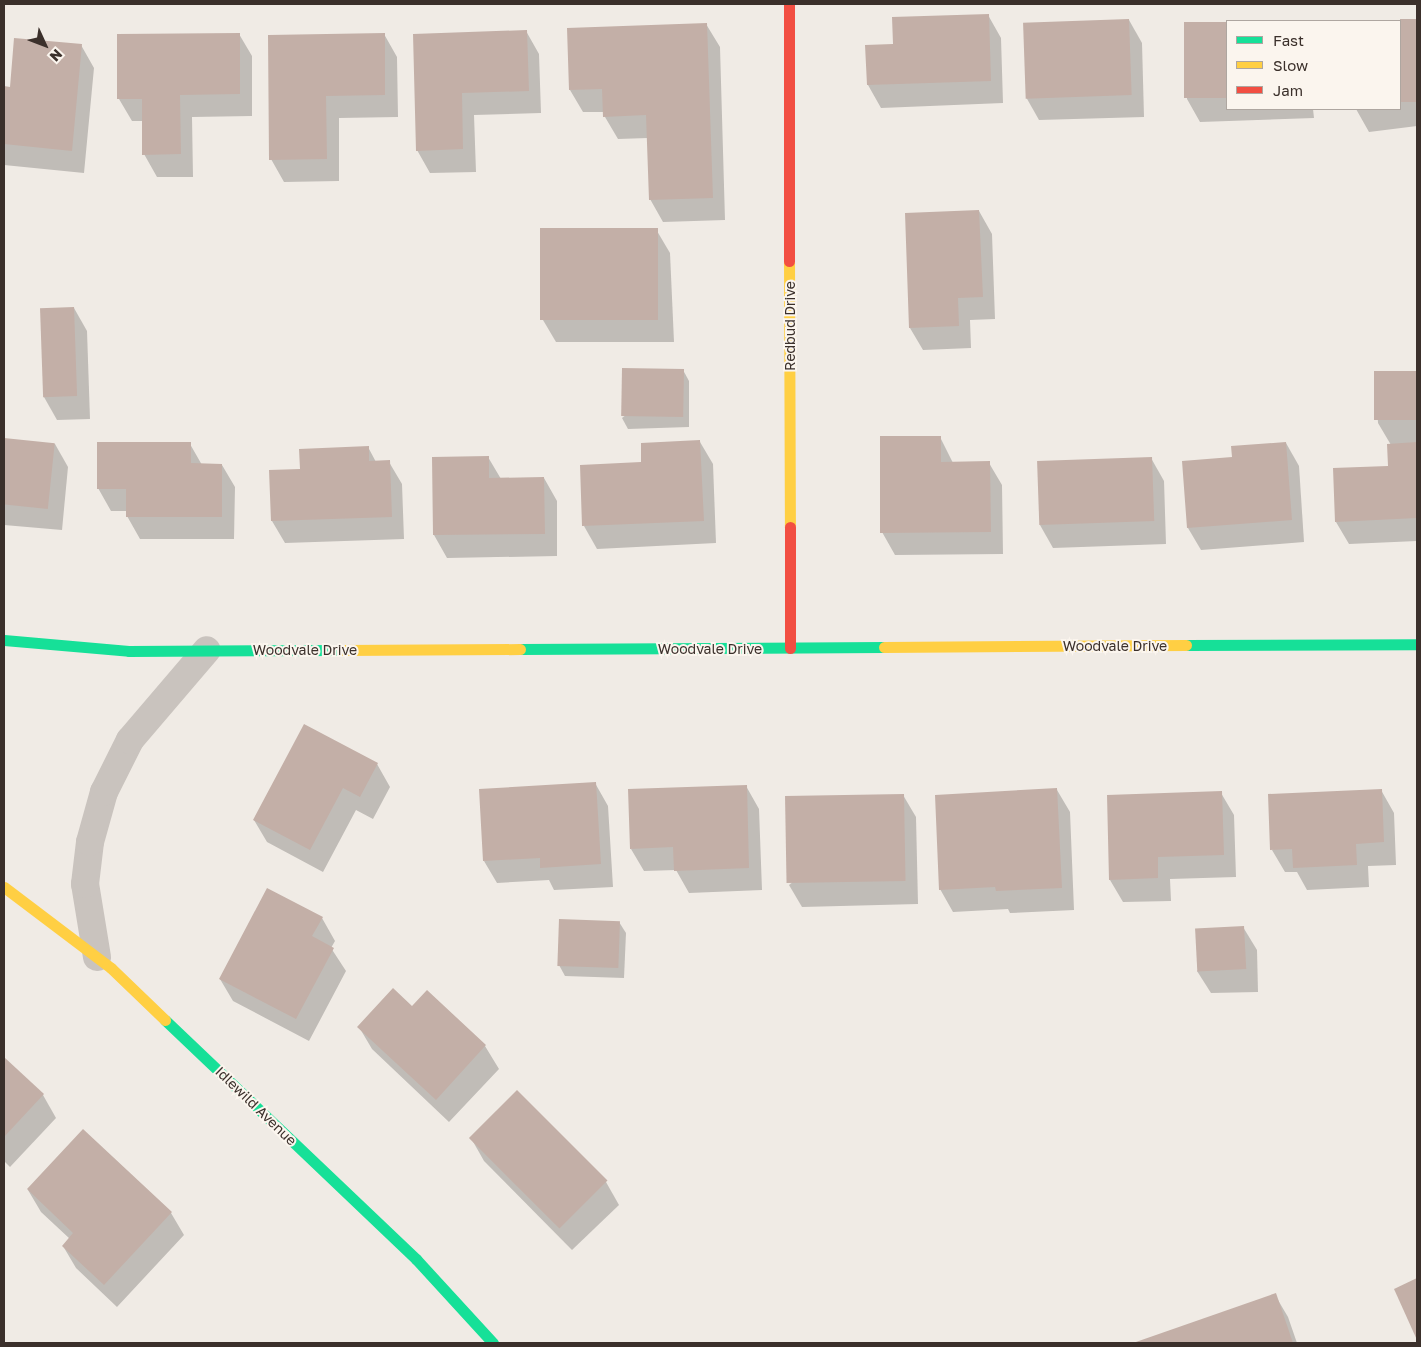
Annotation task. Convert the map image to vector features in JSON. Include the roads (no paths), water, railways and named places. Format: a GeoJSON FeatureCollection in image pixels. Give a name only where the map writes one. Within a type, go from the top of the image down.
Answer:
{"type":"FeatureCollection","features":[{"type":"Feature","properties":{"kind":"street","name":"Redbud Drive"},"geometry":{"type":"LineString","coordinates":[[789,4],[790,648]]}},
{"type":"Feature","properties":{"kind":"street","name":"Woodvale Drive"},"geometry":{"type":"LineString","coordinates":[[4,640],[129,651],[1417,644]]}},
{"type":"Feature","properties":{"kind":"street"},"geometry":{"type":"LineString","coordinates":[[97,957],[85,884],[90,842],[104,792],[130,740],[207,650]]}},
{"type":"Feature","properties":{"kind":"street","name":"Idlewild Avenue"},"geometry":{"type":"LineString","coordinates":[[4,887],[111,968],[416,1259],[493,1343]]}}]}
